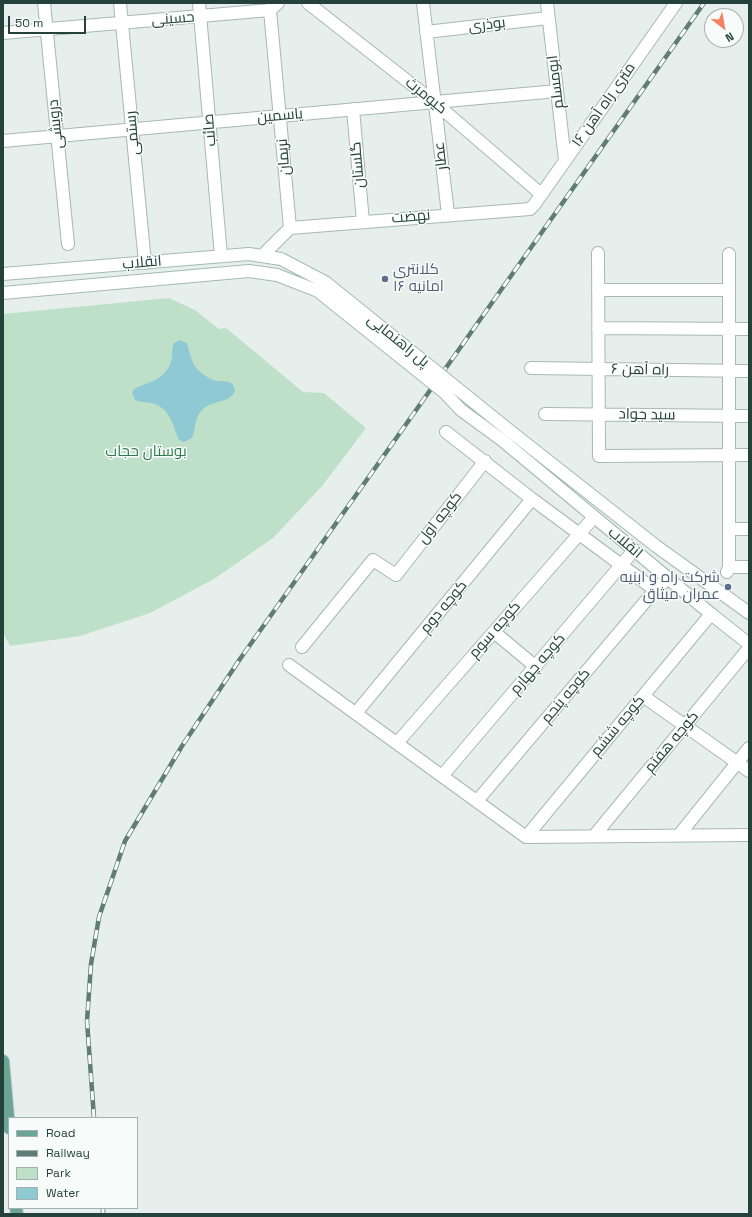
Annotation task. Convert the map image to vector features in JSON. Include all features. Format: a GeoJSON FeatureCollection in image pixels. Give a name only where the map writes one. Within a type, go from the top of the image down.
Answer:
{"type":"FeatureCollection","features":[{"type":"Feature","properties":{"kind":"main road"},"geometry":{"type":"LineString","coordinates":[[3,1061],[8,1117]]}},
{"type":"Feature","properties":{"kind":"street","name":"درویشی"},"geometry":{"type":"LineString","coordinates":[[44,3],[68,244]]}},
{"type":"Feature","properties":{"kind":"street","name":"رستمی"},"geometry":{"type":"LineString","coordinates":[[120,3],[145,262]]}},
{"type":"Feature","properties":{"kind":"street","name":"صائب"},"geometry":{"type":"LineString","coordinates":[[199,3],[221,256]]}},
{"type":"Feature","properties":{"kind":"street","name":"کیومرث"},"geometry":{"type":"LineString","coordinates":[[308,3],[434,102],[541,194]]}},
{"type":"Feature","properties":{"kind":"street","name":"عطار"},"geometry":{"type":"LineString","coordinates":[[423,3],[448,214]]}},
{"type":"Feature","properties":{"kind":"street","name":"ابومسلم"},"geometry":{"type":"LineString","coordinates":[[547,3],[565,160]]}},
{"type":"Feature","properties":{"kind":"street","name":"۱۶ متری راه آهن"},"geometry":{"type":"LineString","coordinates":[[532,207],[676,3]]}},
{"type":"Feature","properties":{"kind":"street","name":"حسینی"},"geometry":{"type":"LineString","coordinates":[[3,33],[200,17],[274,6]]}},
{"type":"Feature","properties":{"kind":"street","name":"نریمان"},"geometry":{"type":"LineString","coordinates":[[274,6],[290,228]]}},
{"type":"Feature","properties":{"kind":"street","name":"بوذری"},"geometry":{"type":"LineString","coordinates":[[426,32],[548,18]]}},
{"type":"Feature","properties":{"kind":"street","name":"یاسمین"},"geometry":{"type":"LineString","coordinates":[[3,141],[557,90]]}},
{"type":"Feature","properties":{"kind":"street","name":"گلستان"},"geometry":{"type":"LineString","coordinates":[[353,109],[363,222]]}},
{"type":"Feature","properties":{"kind":"street","name":"نهضت"},"geometry":{"type":"LineString","coordinates":[[290,228],[532,207]]}},
{"type":"Feature","properties":{"kind":"street"},"geometry":{"type":"LineString","coordinates":[[262,256],[290,228]]}},
{"type":"Feature","properties":{"kind":"street","name":"انقلاب"},"geometry":{"type":"LineString","coordinates":[[3,274],[249,254],[281,259]]}},
{"type":"Feature","properties":{"kind":"street"},"geometry":{"type":"LineString","coordinates":[[598,254],[599,456],[749,455]]}},
{"type":"Feature","properties":{"kind":"street"},"geometry":{"type":"LineString","coordinates":[[729,254],[728,569],[749,567]]}},
{"type":"Feature","properties":{"kind":"street","name":"پل راهنمایی"},"geometry":{"type":"LineString","coordinates":[[281,259],[325,282],[506,436]]}},
{"type":"Feature","properties":{"kind":"street","name":"انقلاب"},"geometry":{"type":"LineString","coordinates":[[3,293],[248,271],[277,275]]}},
{"type":"Feature","properties":{"kind":"street","name":"پل راهنمایی"},"geometry":{"type":"LineString","coordinates":[[277,275],[318,292],[444,392],[461,410],[506,436]]}},
{"type":"Feature","properties":{"kind":"street"},"geometry":{"type":"LineString","coordinates":[[598,290],[729,290]]}},
{"type":"Feature","properties":{"kind":"street"},"geometry":{"type":"LineString","coordinates":[[598,328],[749,329]]}},
{"type":"Feature","properties":{"kind":"street","name":"راه آهن ۶"},"geometry":{"type":"LineString","coordinates":[[531,368],[749,372]]}},
{"type":"Feature","properties":{"kind":"street","name":"سید جواد"},"geometry":{"type":"LineString","coordinates":[[545,414],[749,416]]}},
{"type":"Feature","properties":{"kind":"street"},"geometry":{"type":"LineString","coordinates":[[446,432],[532,499],[654,590]]}},
{"type":"Feature","properties":{"kind":"street","name":"انقلاب"},"geometry":{"type":"LineString","coordinates":[[506,436],[594,517],[749,644]]}},
{"type":"Feature","properties":{"kind":"street","name":"انقلاب"},"geometry":{"type":"LineString","coordinates":[[506,436],[749,613]]}},
{"type":"Feature","properties":{"kind":"street","name":"کوچه اول"},"geometry":{"type":"LineString","coordinates":[[302,648],[373,560],[396,575],[485,461]]}},
{"type":"Feature","properties":{"kind":"street","name":"کوچه دوم"},"geometry":{"type":"LineString","coordinates":[[356,714],[532,499]]}},
{"type":"Feature","properties":{"kind":"street","name":"کوچه سوم"},"geometry":{"type":"LineString","coordinates":[[397,744],[594,517]]}},
{"type":"Feature","properties":{"kind":"street"},"geometry":{"type":"LineString","coordinates":[[729,529],[749,529]]}},
{"type":"Feature","properties":{"kind":"street","name":"کوچه چهارم"},"geometry":{"type":"LineString","coordinates":[[442,776],[622,566],[634,550]]}},
{"type":"Feature","properties":{"kind":"street","name":"کوچه پنجم"},"geometry":{"type":"LineString","coordinates":[[477,801],[654,590],[668,578]]}},
{"type":"Feature","properties":{"kind":"street","name":"کوچه ششم"},"geometry":{"type":"LineString","coordinates":[[526,837],[711,614]]}},
{"type":"Feature","properties":{"kind":"street"},"geometry":{"type":"LineString","coordinates":[[494,632],[536,667]]}},
{"type":"Feature","properties":{"kind":"street","name":"کوچه هفتم"},"geometry":{"type":"LineString","coordinates":[[594,836],[749,648]]}},
{"type":"Feature","properties":{"kind":"street"},"geometry":{"type":"LineString","coordinates":[[289,665],[526,837],[749,834]]}},
{"type":"Feature","properties":{"kind":"street"},"geometry":{"type":"LineString","coordinates":[[643,696],[749,771]]}},
{"type":"Feature","properties":{"kind":"street"},"geometry":{"type":"LineString","coordinates":[[679,835],[749,748]]}},
{"type":"Feature","properties":{"kind":"green space","name":"بوستان حجاب"},"geometry":{"type":"Polygon","coordinates":[[[169,298],[195,310],[219,329],[226,328],[303,392],[324,393],[366,428],[322,486],[273,538],[214,579],[150,613],[80,636],[10,646],[3,633],[3,314],[169,298]]]}},
{"type":"Feature","properties":{"kind":"water"},"geometry":{"type":"Polygon","coordinates":[[[180,340],[187,343],[193,363],[199,371],[213,380],[232,384],[235,391],[230,398],[211,404],[203,409],[196,420],[192,438],[184,442],[179,440],[170,417],[163,409],[158,405],[135,400],[132,393],[134,389],[156,380],[165,373],[171,362],[174,343],[180,340]]]}},
{"type":"Feature","properties":{"kind":"railway"},"geometry":{"type":"LineString","coordinates":[[94,1117],[87,1021],[91,964],[99,917],[125,841],[182,746],[240,659],[704,3]]}},
{"type":"Feature","properties":{"kind":"railway"},"geometry":{"type":"LineString","coordinates":[[103,1209],[103,1214]]}},
{"type":"Feature","properties":{"kind":"place","name":"کلانتری ۱۶ امانیه"},"geometry":{"type":"Point","coordinates":[385,279]}},
{"type":"Feature","properties":{"kind":"place","name":"شرکت راه و ابنیه عمران میثاق"},"geometry":{"type":"Point","coordinates":[728,587]}}]}
